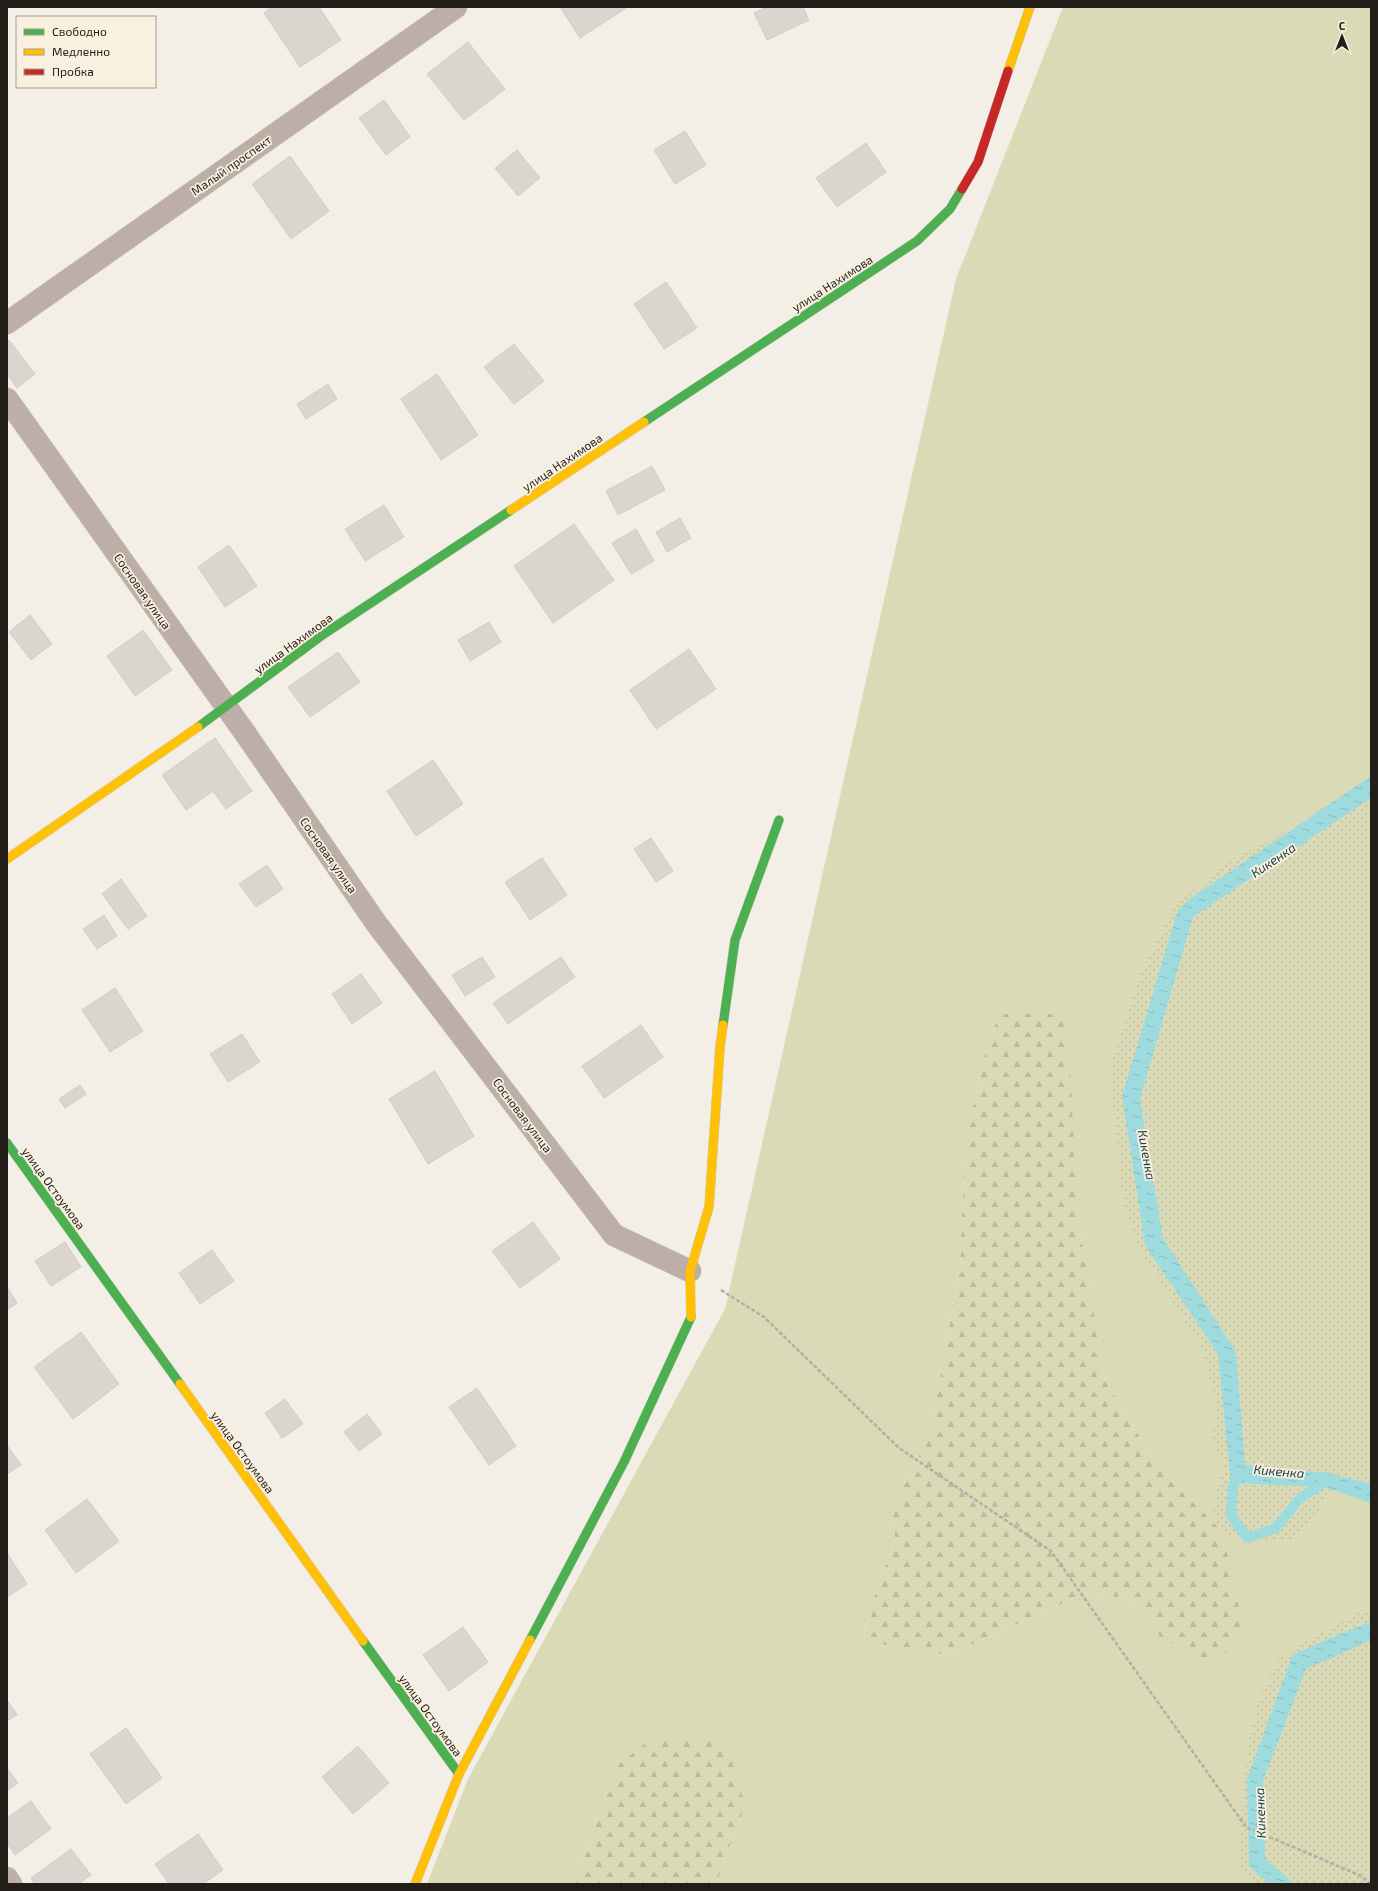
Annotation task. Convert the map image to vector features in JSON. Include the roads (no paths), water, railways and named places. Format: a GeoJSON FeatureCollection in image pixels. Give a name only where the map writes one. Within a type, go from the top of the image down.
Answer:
{"type":"FeatureCollection","features":[{"type":"Feature","properties":{"kind":"street","name":"Малый проспект"},"geometry":{"type":"LineString","coordinates":[[7,323],[456,7]]}},
{"type":"Feature","properties":{"kind":"street","name":"улица Нахимова"},"geometry":{"type":"LineString","coordinates":[[7,859],[226,707],[324,634],[917,242],[950,208],[978,162],[1030,7]]}},
{"type":"Feature","properties":{"kind":"street","name":"Сосновая улица"},"geometry":{"type":"LineString","coordinates":[[7,399],[226,707],[376,923],[614,1235],[690,1271]]}},
{"type":"Feature","properties":{"kind":"street"},"geometry":{"type":"LineString","coordinates":[[415,1884],[459,1774],[624,1462],[692,1316],[690,1271],[709,1207],[720,1047],[735,940],[779,820]]}},
{"type":"Feature","properties":{"kind":"street","name":"улица Остоумова"},"geometry":{"type":"LineString","coordinates":[[7,1143],[459,1774]]}},
{"type":"Feature","properties":{"kind":"street"},"geometry":{"type":"LineString","coordinates":[[7,1878],[11,1884]]}},
{"type":"Feature","properties":{"kind":"water","name":"Кикенка"},"geometry":{"type":"Polygon","coordinates":[[[1371,776],[1371,798],[1193,917],[1140,1099],[1163,1238],[1236,1352],[1245,1465],[1328,1473],[1371,1484],[1371,1503],[1324,1487],[1231,1483],[1218,1354],[1145,1245],[1122,1096],[1178,910],[1191,898],[1371,776]]]}},
{"type":"Feature","properties":{"kind":"water","name":"Кикенка"},"geometry":{"type":"Polygon","coordinates":[[[1371,1621],[1371,1640],[1306,1669],[1263,1781],[1265,1859],[1295,1884],[1270,1884],[1249,1867],[1247,1779],[1293,1654],[1371,1621]]]}},
{"type":"Feature","properties":{"kind":"waterway"},"geometry":{"type":"LineString","coordinates":[[1240,1472],[1233,1486],[1231,1515],[1247,1538],[1276,1528],[1300,1498],[1319,1486],[1326,1477]]}}]}
